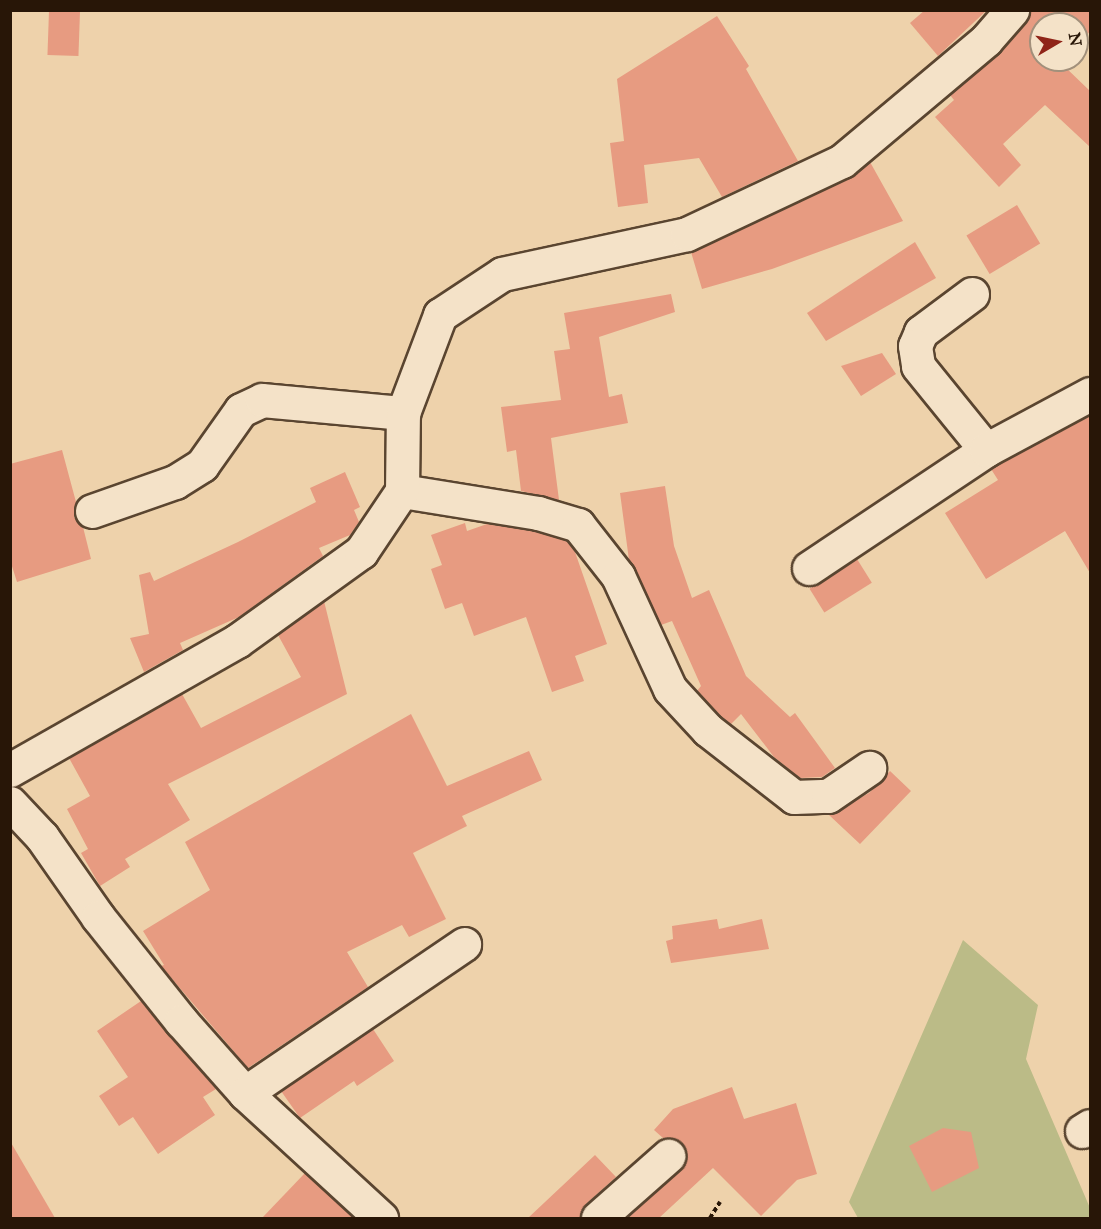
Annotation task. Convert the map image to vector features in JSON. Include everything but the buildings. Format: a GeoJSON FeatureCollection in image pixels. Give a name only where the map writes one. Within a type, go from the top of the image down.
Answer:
{"type":"FeatureCollection","features":[{"type":"Feature","properties":{"kind":"street"},"geometry":{"type":"LineString","coordinates":[[10,770],[180,676],[296,601],[361,552],[402,491],[403,413],[440,315],[502,274],[687,234],[842,161],[986,40],[1012,10]]}},
{"type":"Feature","properties":{"kind":"street"},"geometry":{"type":"LineString","coordinates":[[972,294],[921,332],[915,346],[918,366],[986,450]]}},
{"type":"Feature","properties":{"kind":"street"},"geometry":{"type":"LineString","coordinates":[[809,568],[986,450],[1090,394]]}},
{"type":"Feature","properties":{"kind":"street"},"geometry":{"type":"LineString","coordinates":[[92,511],[175,482],[202,465],[242,410],[262,400],[403,413]]}},
{"type":"Feature","properties":{"kind":"street"},"geometry":{"type":"LineString","coordinates":[[402,491],[538,513],[578,525],[618,576],[670,689],[708,730],[794,797],[828,796],[869,768]]}},
{"type":"Feature","properties":{"kind":"street"},"geometry":{"type":"LineString","coordinates":[[10,803],[42,837],[132,961],[245,1093],[381,1218]]}},
{"type":"Feature","properties":{"kind":"street"},"geometry":{"type":"LineString","coordinates":[[245,1093],[464,944]]}},
{"type":"Feature","properties":{"kind":"street"},"geometry":{"type":"LineString","coordinates":[[598,1218],[668,1156]]}},
{"type":"Feature","properties":{"kind":"path"},"geometry":{"type":"LineString","coordinates":[[710,1218],[720,1202]]}},
{"type":"Feature","properties":{"kind":"green space"},"geometry":{"type":"Polygon","coordinates":[[[963,940],[1038,1005],[1026,1059],[1090,1208],[1090,1218],[858,1218],[849,1202],[963,940]]]}}]}
